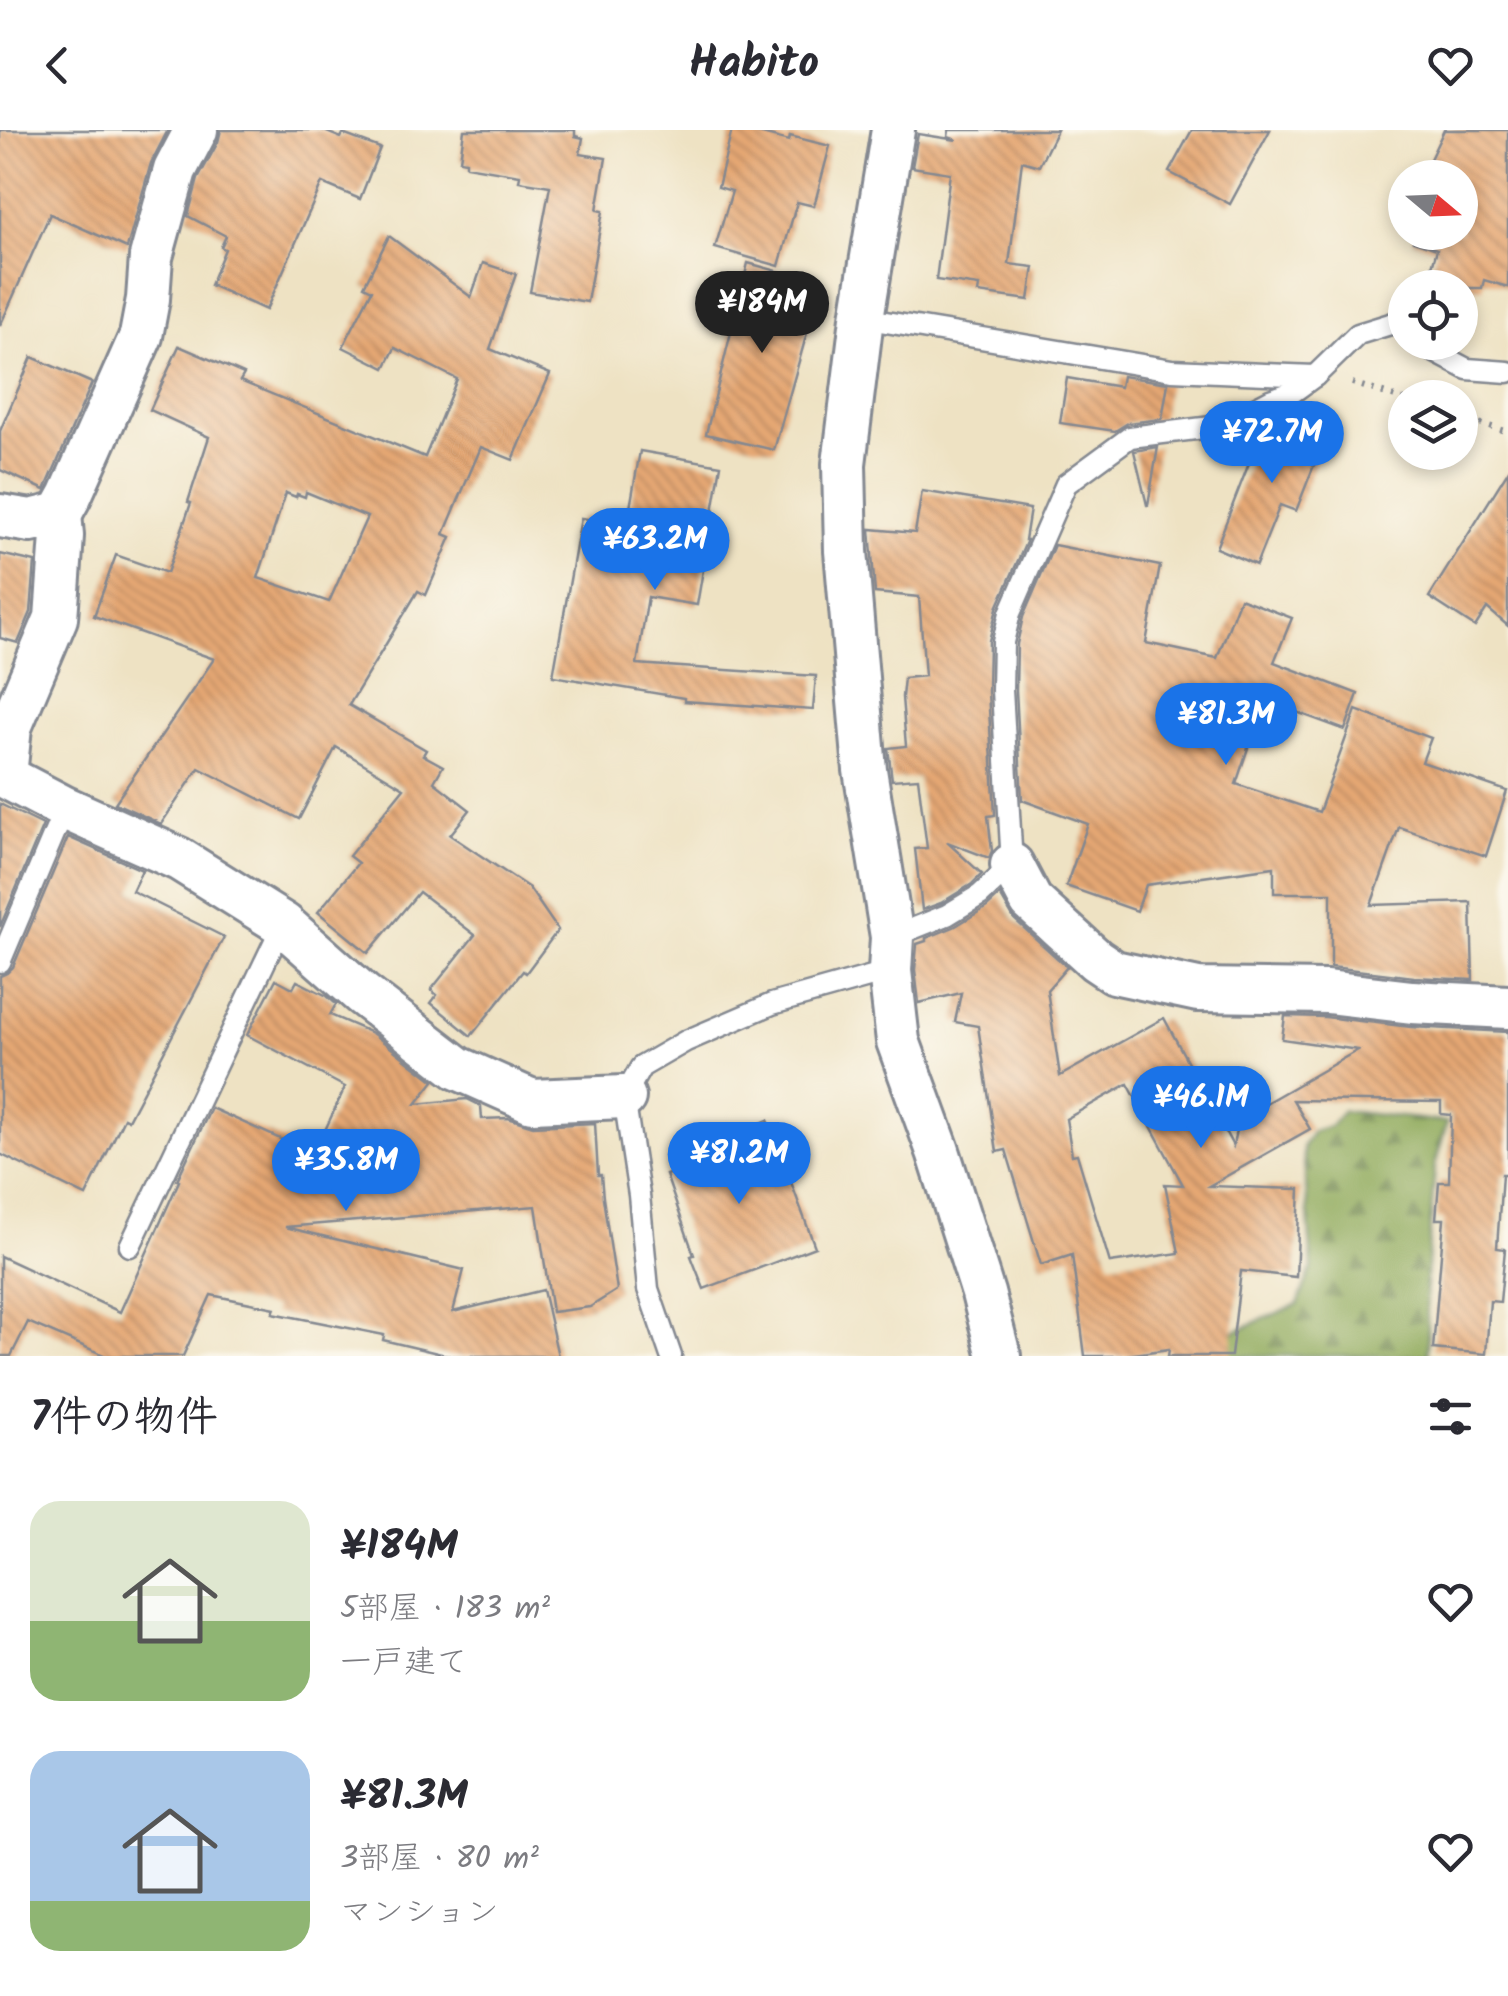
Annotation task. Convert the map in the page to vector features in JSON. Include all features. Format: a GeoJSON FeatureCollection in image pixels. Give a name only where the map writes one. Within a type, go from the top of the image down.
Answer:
{"type":"FeatureCollection","features":[{"type":"Feature","properties":{"kind":"street"},"geometry":{"type":"LineString","coordinates":[[196,130],[175,170],[152,257],[141,336],[60,514],[56,618],[10,727],[3,775],[65,808],[178,858],[284,924],[362,994],[458,1068],[532,1101],[624,1097]]}},
{"type":"Feature","properties":{"kind":"street"},"geometry":{"type":"LineString","coordinates":[[893,130],[862,318],[844,464],[846,551],[865,770],[891,954],[898,1041],[938,1151],[983,1293],[998,1356]]}},
{"type":"Feature","properties":{"kind":"street"},"geometry":{"type":"LineString","coordinates":[[0,516],[30,521],[60,514]]}},
{"type":"Feature","properties":{"kind":"street"},"geometry":{"type":"LineString","coordinates":[[1012,864],[1031,901],[1114,972],[1198,990],[1327,992],[1412,1002],[1508,1006]]}},
{"type":"Feature","properties":{"kind":"lane"},"geometry":{"type":"LineString","coordinates":[[862,318],[1172,370],[1316,374]]}},
{"type":"Feature","properties":{"kind":"lane"},"geometry":{"type":"LineString","coordinates":[[671,1356],[648,1289],[624,1097],[642,1067],[686,1041],[891,954],[980,894],[1012,864],[1003,642],[1010,613],[1066,484],[1130,437],[1220,426],[1294,392],[1358,334],[1388,325]]}},
{"type":"Feature","properties":{"kind":"lane"},"geometry":{"type":"LineString","coordinates":[[1450,360],[1467,369],[1508,372]]}},
{"type":"Feature","properties":{"kind":"lane"},"geometry":{"type":"LineString","coordinates":[[0,962],[65,808]]}},
{"type":"Feature","properties":{"kind":"lane"},"geometry":{"type":"LineString","coordinates":[[130,1246],[284,924]]}},
{"type":"Feature","properties":{"kind":"path"},"geometry":{"type":"LineString","coordinates":[[1316,374],[1388,395]]}},
{"type":"Feature","properties":{"kind":"path"},"geometry":{"type":"LineString","coordinates":[[1478,423],[1508,432]]}},
{"type":"Feature","properties":{"kind":"green space"},"geometry":{"type":"Polygon","coordinates":[[[1343,1111],[1447,1122],[1435,1166],[1426,1281],[1428,1356],[1202,1356],[1203,1345],[1298,1304],[1312,1268],[1303,1146],[1313,1131],[1330,1126],[1343,1111]]]}},
{"type":"Feature","properties":{"kind":"building"},"geometry":{"type":"Polygon","coordinates":[[[0,130],[168,130],[151,163],[127,248],[50,214],[0,326],[0,130]]]}},
{"type":"Feature","properties":{"kind":"building"},"geometry":{"type":"Polygon","coordinates":[[[221,130],[322,130],[380,148],[360,199],[322,183],[266,310],[210,285],[225,249],[221,247],[226,236],[188,216],[198,179],[221,130]]]}},
{"type":"Feature","properties":{"kind":"building"},"geometry":{"type":"Polygon","coordinates":[[[464,130],[575,130],[575,136],[583,138],[580,154],[606,158],[597,210],[603,211],[587,302],[530,292],[550,186],[519,181],[520,175],[466,166],[466,161],[460,160],[464,130]]]}},
{"type":"Feature","properties":{"kind":"building"},"geometry":{"type":"Polygon","coordinates":[[[732,130],[789,141],[790,136],[830,146],[814,206],[797,202],[779,266],[715,248],[732,191],[718,187],[732,130]]]}},
{"type":"Feature","properties":{"kind":"building"},"geometry":{"type":"Polygon","coordinates":[[[949,130],[1057,130],[1039,166],[1022,161],[1009,264],[1034,267],[1029,300],[978,293],[979,286],[936,280],[950,173],[912,167],[918,134],[957,140],[948,137],[949,130]]]}},
{"type":"Feature","properties":{"kind":"building"},"geometry":{"type":"Polygon","coordinates":[[[1192,130],[1270,130],[1230,204],[1169,172],[1192,130]]]}},
{"type":"Feature","properties":{"kind":"building"},"geometry":{"type":"Polygon","coordinates":[[[1444,130],[1508,130],[1508,287],[1484,280],[1482,288],[1478,288],[1478,270],[1431,270],[1437,250],[1478,250],[1478,160],[1430,160],[1444,130]]]}},
{"type":"Feature","properties":{"kind":"building"},"geometry":{"type":"Polygon","coordinates":[[[389,236],[471,297],[483,263],[516,274],[490,349],[550,374],[513,460],[481,447],[444,534],[451,537],[426,595],[418,591],[349,705],[426,750],[423,755],[443,766],[434,782],[470,810],[450,835],[529,888],[558,930],[471,1036],[431,1003],[437,995],[431,990],[475,935],[419,892],[368,953],[318,912],[358,863],[349,856],[404,788],[336,747],[299,819],[199,768],[161,824],[115,803],[214,659],[94,616],[116,555],[167,573],[191,503],[188,502],[209,437],[150,410],[179,346],[244,374],[240,381],[425,457],[457,379],[395,348],[385,368],[343,347],[372,290],[364,286],[389,236]],[[306,492],[305,497],[286,493],[258,578],[329,602],[367,517],[306,492]]]}},
{"type":"Feature","properties":{"kind":"building"},"geometry":{"type":"Polygon","coordinates":[[[748,263],[821,283],[774,450],[706,434],[748,263]]]}},
{"type":"Feature","properties":{"kind":"building"},"geometry":{"type":"Polygon","coordinates":[[[32,357],[92,383],[45,490],[0,470],[0,431],[32,357]]]}},
{"type":"Feature","properties":{"kind":"building"},"geometry":{"type":"Polygon","coordinates":[[[1122,376],[1168,383],[1162,419],[1128,423],[1115,431],[1060,423],[1067,378],[1120,387],[1122,376]]]}},
{"type":"Feature","properties":{"kind":"building"},"geometry":{"type":"Polygon","coordinates":[[[1293,409],[1327,417],[1320,450],[1296,511],[1280,505],[1256,565],[1216,548],[1258,440],[1282,450],[1293,409]]]}},
{"type":"Feature","properties":{"kind":"building"},"geometry":{"type":"Polygon","coordinates":[[[1158,447],[1148,505],[1147,505],[1134,451],[1158,447]]]}},
{"type":"Feature","properties":{"kind":"building"},"geometry":{"type":"Polygon","coordinates":[[[640,451],[721,465],[697,605],[648,597],[637,664],[816,676],[813,710],[684,701],[553,676],[581,518],[627,525],[640,451]]]}},
{"type":"Feature","properties":{"kind":"building"},"geometry":{"type":"Polygon","coordinates":[[[1508,471],[1508,626],[1487,608],[1475,627],[1429,597],[1508,471]]]}},
{"type":"Feature","properties":{"kind":"building"},"geometry":{"type":"Polygon","coordinates":[[[922,491],[1030,509],[1027,540],[997,608],[989,641],[995,815],[988,816],[992,851],[989,858],[947,842],[982,874],[941,903],[922,910],[915,849],[927,848],[918,778],[892,780],[888,748],[906,746],[904,678],[925,676],[919,597],[875,593],[870,529],[915,533],[922,491]]]}},
{"type":"Feature","properties":{"kind":"building"},"geometry":{"type":"Polygon","coordinates":[[[1054,545],[1160,566],[1146,643],[1217,658],[1240,598],[1292,618],[1274,662],[1358,694],[1345,730],[1264,700],[1236,784],[1319,812],[1356,710],[1431,738],[1422,762],[1507,791],[1486,856],[1399,827],[1371,905],[1471,902],[1473,980],[1331,967],[1331,893],[1274,893],[1274,867],[1146,885],[1137,911],[1066,886],[1088,824],[1022,800],[1016,690],[1017,644],[1023,617],[1054,545]]]}},
{"type":"Feature","properties":{"kind":"building"},"geometry":{"type":"Polygon","coordinates":[[[0,554],[35,562],[31,612],[18,643],[0,638],[0,554]]]}},
{"type":"Feature","properties":{"kind":"building"},"geometry":{"type":"Polygon","coordinates":[[[0,804],[43,825],[0,927],[0,804]]]}},
{"type":"Feature","properties":{"kind":"building"},"geometry":{"type":"Polygon","coordinates":[[[68,837],[142,870],[132,891],[224,937],[128,1120],[124,1118],[86,1196],[0,1154],[0,976],[13,967],[68,837]]]}},
{"type":"Feature","properties":{"kind":"building"},"geometry":{"type":"Polygon","coordinates":[[[1000,895],[1014,919],[1067,967],[1047,990],[1060,1076],[1164,1018],[1233,1146],[1238,1119],[1358,1050],[1282,1039],[1285,1016],[1508,1032],[1508,1174],[1502,1174],[1497,1248],[1505,1249],[1500,1302],[1490,1301],[1486,1354],[1433,1349],[1444,1219],[1436,1219],[1439,1182],[1449,1182],[1451,1115],[1441,1114],[1441,1102],[1293,1100],[1310,1129],[1209,1186],[1300,1189],[1296,1277],[1241,1271],[1231,1356],[1168,1356],[1169,1349],[1085,1356],[1072,1255],[1041,1265],[1006,1150],[997,1152],[978,1026],[955,1022],[961,993],[919,1003],[917,944],[987,907],[1000,895]],[[1128,1084],[1066,1119],[1072,1155],[1077,1154],[1110,1263],[1179,1253],[1165,1184],[1183,1185],[1128,1084]]]}},
{"type":"Feature","properties":{"kind":"building"},"geometry":{"type":"Polygon","coordinates":[[[276,979],[293,988],[297,981],[327,996],[336,1004],[330,1015],[372,1033],[434,1081],[416,1104],[467,1099],[481,1106],[482,1119],[508,1118],[533,1126],[595,1123],[598,1175],[617,1290],[590,1307],[552,1312],[536,1206],[285,1227],[464,1270],[453,1312],[543,1290],[558,1356],[450,1356],[383,1340],[384,1335],[273,1313],[275,1308],[211,1295],[183,1356],[106,1356],[28,1322],[11,1356],[0,1356],[0,1256],[120,1312],[211,1108],[314,1154],[345,1087],[247,1035],[276,979]]]}},
{"type":"Feature","properties":{"kind":"building"},"geometry":{"type":"Polygon","coordinates":[[[768,1120],[815,1247],[704,1289],[666,1175],[698,1163],[694,1152],[768,1120]]]}}]}
